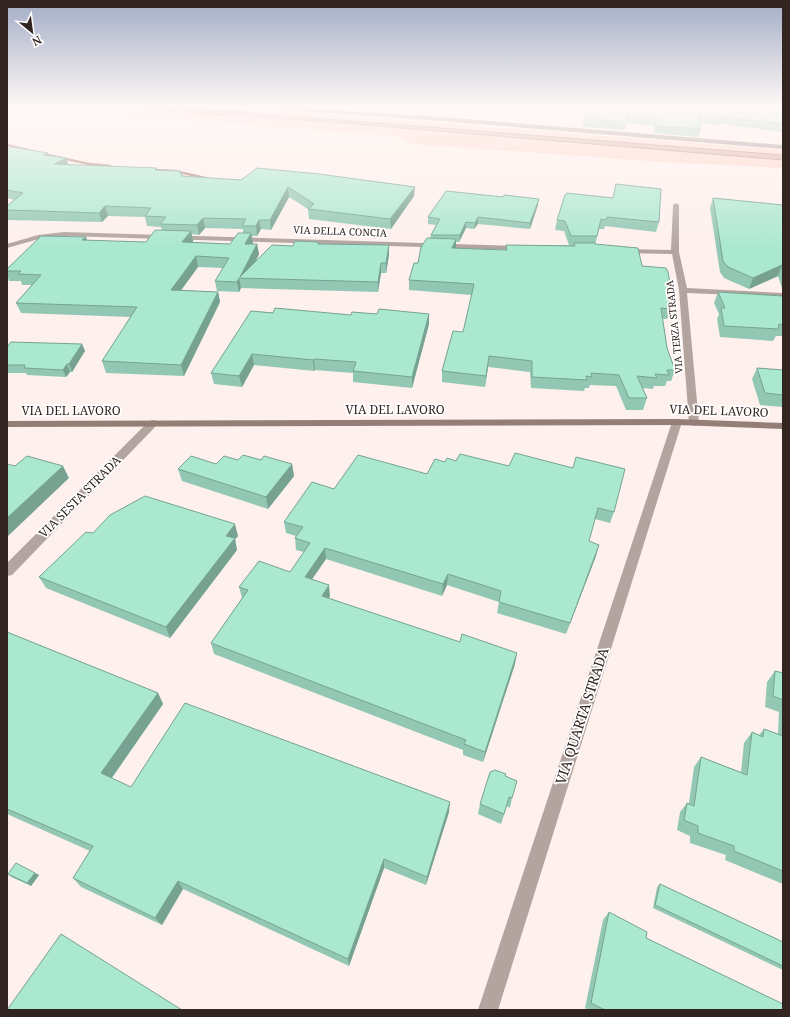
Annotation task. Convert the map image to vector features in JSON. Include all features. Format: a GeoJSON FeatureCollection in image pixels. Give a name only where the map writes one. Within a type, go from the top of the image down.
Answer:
{"type":"FeatureCollection","features":[{"type":"Feature","properties":{"kind":"main road","name":"VIA DEL LAVORO"},"geometry":{"type":"LineString","coordinates":[[7,424],[677,422],[783,426]]}},
{"type":"Feature","properties":{"kind":"street","name":"VIA TERZA STRADA"},"geometry":{"type":"LineString","coordinates":[[676,205],[675,252],[683,290],[694,423]]}},
{"type":"Feature","properties":{"kind":"street","name":"VIA DELLA CONCIA"},"geometry":{"type":"LineString","coordinates":[[7,246],[38,237],[64,234],[532,248]]}},
{"type":"Feature","properties":{"kind":"street"},"geometry":{"type":"LineString","coordinates":[[611,250],[675,252]]}},
{"type":"Feature","properties":{"kind":"street"},"geometry":{"type":"LineString","coordinates":[[683,290],[783,295]]}},
{"type":"Feature","properties":{"kind":"street","name":"VIA QUARTA STRADA"},"geometry":{"type":"LineString","coordinates":[[488,1010],[677,422]]}},
{"type":"Feature","properties":{"kind":"street","name":"VIA SESTA STRADA"},"geometry":{"type":"LineString","coordinates":[[7,571],[153,423]]}},
{"type":"Feature","properties":{"kind":"shaded area"},"geometry":{"type":"Polygon","coordinates":[[[544,153],[705,153],[783,160],[783,168],[664,162],[544,153]]]}},
{"type":"Feature","properties":{"kind":"shaded area"},"geometry":{"type":"Polygon","coordinates":[[[705,153],[783,155],[783,160],[705,153]]]}},
{"type":"Feature","properties":{"kind":"shaded area"},"geometry":{"type":"Polygon","coordinates":[[[764,153],[783,153],[783,155],[764,153]]]}},
{"type":"Feature","properties":{"kind":"building"},"geometry":{"type":"Polygon","coordinates":[[[7,153],[47,153],[44,155],[66,158],[54,164],[157,168],[155,170],[181,171],[179,173],[183,173],[181,176],[241,180],[257,168],[319,174],[415,187],[390,219],[308,209],[314,204],[288,187],[270,220],[259,220],[256,226],[242,226],[246,219],[203,218],[197,225],[160,224],[166,217],[145,216],[151,208],[105,206],[99,213],[7,210],[7,206],[23,193],[7,190],[7,153]]]}},
{"type":"Feature","properties":{"kind":"building"},"geometry":{"type":"Polygon","coordinates":[[[616,184],[661,189],[659,222],[607,217],[606,220],[601,219],[597,236],[571,236],[565,221],[557,220],[567,193],[613,198],[616,184]]]}},
{"type":"Feature","properties":{"kind":"building"},"geometry":{"type":"Polygon","coordinates":[[[446,191],[539,199],[530,223],[478,217],[475,223],[466,222],[460,235],[431,235],[440,219],[428,217],[446,191]]]}},
{"type":"Feature","properties":{"kind":"building"},"geometry":{"type":"Polygon","coordinates":[[[713,198],[783,205],[783,268],[782,265],[753,278],[728,267],[723,261],[713,198]]]}},
{"type":"Feature","properties":{"kind":"building"},"geometry":{"type":"Polygon","coordinates":[[[155,230],[191,231],[182,242],[230,244],[238,233],[251,233],[245,244],[257,244],[240,277],[272,245],[293,246],[295,241],[318,242],[318,244],[389,245],[386,263],[381,263],[378,282],[239,278],[237,282],[215,281],[229,258],[196,256],[171,290],[218,292],[181,365],[102,361],[137,307],[16,303],[41,275],[18,274],[21,271],[7,271],[7,269],[41,236],[86,237],[82,240],[146,242],[155,230]]]}},
{"type":"Feature","properties":{"kind":"building"},"geometry":{"type":"Polygon","coordinates":[[[427,238],[456,239],[452,248],[507,250],[506,245],[575,246],[574,243],[595,243],[638,248],[642,266],[666,268],[668,272],[672,295],[668,295],[671,309],[661,308],[667,348],[675,370],[667,370],[669,375],[655,374],[657,378],[637,376],[647,398],[629,398],[619,375],[591,373],[592,377],[586,376],[587,380],[532,377],[532,361],[489,356],[486,376],[442,371],[453,331],[463,332],[474,284],[409,280],[414,263],[418,263],[421,247],[427,238]]]}},
{"type":"Feature","properties":{"kind":"building"},"geometry":{"type":"Polygon","coordinates":[[[718,292],[783,296],[783,325],[779,324],[778,329],[724,326],[721,308],[725,308],[718,292]]]}},
{"type":"Feature","properties":{"kind":"building"},"geometry":{"type":"Polygon","coordinates":[[[275,308],[351,315],[352,312],[377,314],[379,309],[429,314],[412,377],[353,371],[356,362],[313,360],[252,354],[239,376],[211,373],[251,311],[273,313],[275,308]]]}},
{"type":"Feature","properties":{"kind":"building"},"geometry":{"type":"Polygon","coordinates":[[[11,342],[82,344],[69,364],[67,364],[63,370],[24,368],[25,365],[7,365],[7,346],[11,342]]]}},
{"type":"Feature","properties":{"kind":"building"},"geometry":{"type":"Polygon","coordinates":[[[757,368],[783,370],[783,395],[765,393],[757,368]]]}},
{"type":"Feature","properties":{"kind":"building"},"geometry":{"type":"Polygon","coordinates":[[[515,453],[573,468],[576,457],[625,469],[614,512],[598,508],[589,541],[599,545],[570,623],[499,602],[501,591],[448,574],[443,584],[325,548],[305,577],[329,585],[322,596],[460,642],[462,634],[517,653],[485,752],[464,744],[466,740],[211,643],[248,590],[239,587],[259,561],[290,572],[310,543],[295,538],[303,527],[284,522],[312,482],[334,489],[358,455],[427,474],[435,459],[445,462],[447,458],[456,461],[460,454],[509,466],[515,453]]]}},
{"type":"Feature","properties":{"kind":"building"},"geometry":{"type":"Polygon","coordinates":[[[243,455],[261,460],[264,456],[292,464],[266,497],[178,469],[191,456],[216,464],[224,456],[238,460],[243,455]]]}},
{"type":"Feature","properties":{"kind":"building"},"geometry":{"type":"Polygon","coordinates":[[[27,456],[63,466],[7,518],[7,464],[15,466],[27,456]]]}},
{"type":"Feature","properties":{"kind":"building"},"geometry":{"type":"Polygon","coordinates":[[[145,496],[235,524],[226,536],[235,538],[166,627],[39,577],[86,532],[93,533],[110,515],[145,496]]]}},
{"type":"Feature","properties":{"kind":"building"},"geometry":{"type":"Polygon","coordinates":[[[7,632],[158,693],[101,773],[131,787],[185,703],[450,802],[427,877],[384,859],[348,959],[178,881],[155,918],[73,878],[93,846],[7,809],[7,632]]]}},
{"type":"Feature","properties":{"kind":"building"},"geometry":{"type":"Polygon","coordinates":[[[775,671],[783,673],[783,700],[773,696],[775,671]]]}},
{"type":"Feature","properties":{"kind":"building"},"geometry":{"type":"Polygon","coordinates":[[[764,729],[783,736],[783,871],[734,851],[734,846],[698,833],[698,826],[684,820],[687,803],[694,806],[701,757],[747,775],[752,732],[763,737],[764,729]]]}},
{"type":"Feature","properties":{"kind":"building"},"geometry":{"type":"Polygon","coordinates":[[[495,770],[506,774],[505,776],[517,781],[512,798],[509,797],[504,814],[480,804],[490,772],[495,770]]]}},
{"type":"Feature","properties":{"kind":"building"},"geometry":{"type":"Polygon","coordinates":[[[16,863],[35,873],[27,883],[8,874],[16,863]]]}},
{"type":"Feature","properties":{"kind":"building"},"geometry":{"type":"Polygon","coordinates":[[[660,884],[783,942],[783,966],[655,905],[660,884]]]}},
{"type":"Feature","properties":{"kind":"building"},"geometry":{"type":"Polygon","coordinates":[[[609,912],[647,932],[646,938],[783,1004],[783,1010],[605,1010],[591,1003],[609,912]]]}},
{"type":"Feature","properties":{"kind":"building"},"geometry":{"type":"Polygon","coordinates":[[[61,934],[182,1010],[7,1010],[61,934]]]}},
{"type":"Feature","properties":{"kind":"waterway"},"geometry":{"type":"LineString","coordinates":[[43,154],[89,164],[110,166]]}},
{"type":"Feature","properties":{"kind":"waterway"},"geometry":{"type":"LineString","coordinates":[[152,170],[175,171],[209,179]]}}]}
